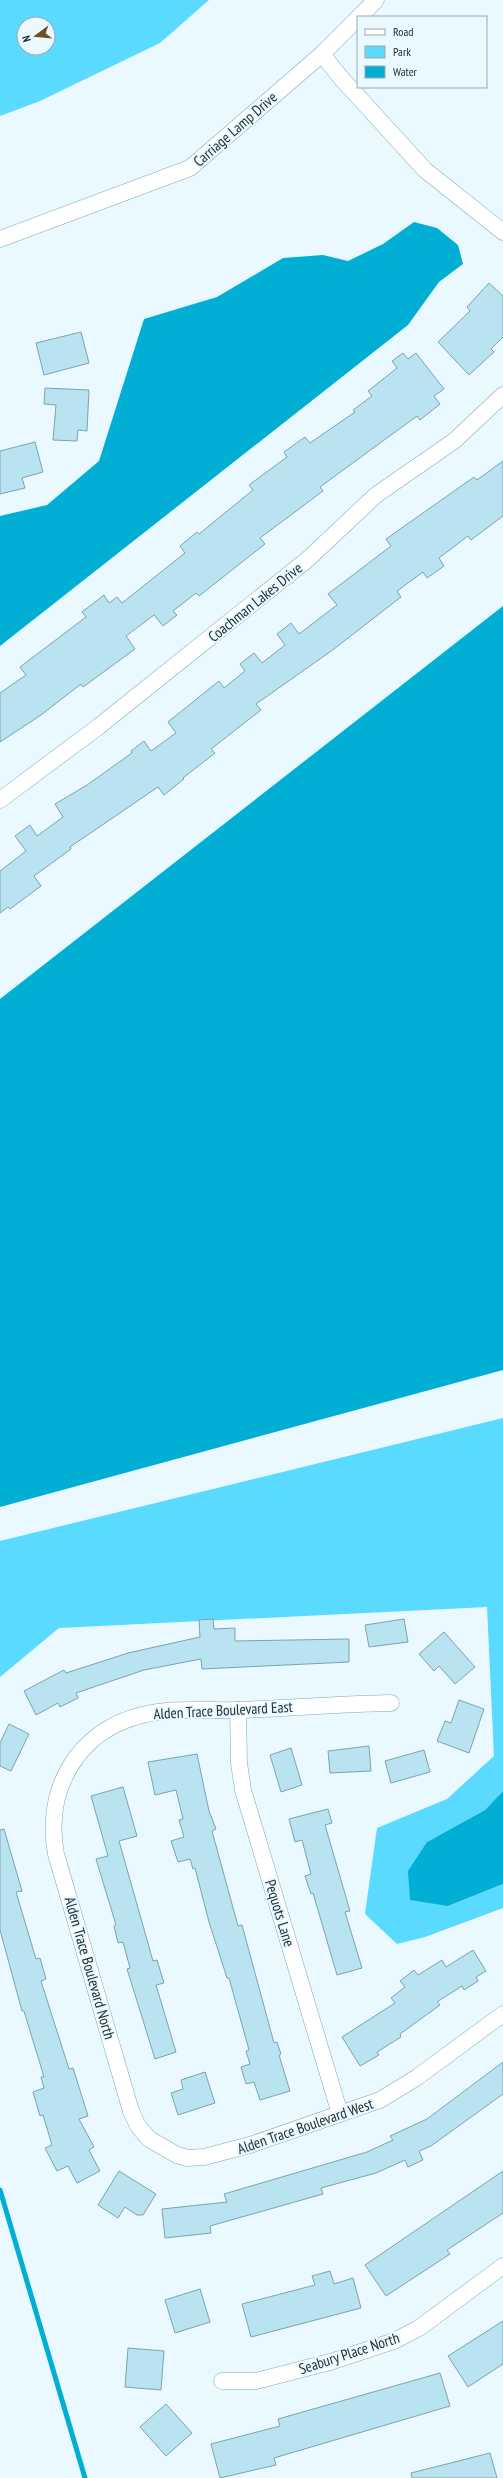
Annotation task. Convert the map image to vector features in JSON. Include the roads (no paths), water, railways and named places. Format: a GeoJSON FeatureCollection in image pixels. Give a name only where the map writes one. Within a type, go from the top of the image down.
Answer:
{"type":"FeatureCollection","features":[{"type":"Feature","properties":{"kind":"street","name":"Carriage Lamp Drive"},"geometry":{"type":"LineString","coordinates":[[361,16],[376,0]]}},
{"type":"Feature","properties":{"kind":"street","name":"Carriage Lamp Drive"},"geometry":{"type":"LineString","coordinates":[[0,239],[190,168],[322,54],[357,20]]}},
{"type":"Feature","properties":{"kind":"street"},"geometry":{"type":"LineString","coordinates":[[322,54],[341,78],[425,170],[503,232]]}},
{"type":"Feature","properties":{"kind":"street","name":"Coachman Lakes Drive"},"geometry":{"type":"LineString","coordinates":[[0,800],[98,726],[308,559],[376,495],[454,441],[503,396]]}},
{"type":"Feature","properties":{"kind":"street","name":"Alden Trace Boulevard East"},"geometry":{"type":"LineString","coordinates":[[72,1762],[95,1737],[109,1728],[142,1715],[170,1710],[238,1710],[391,1703]]}},
{"type":"Feature","properties":{"kind":"street","name":"Pequots Lane"},"geometry":{"type":"LineString","coordinates":[[238,1710],[239,1763],[243,1790],[340,2114]]}},
{"type":"Feature","properties":{"kind":"street","name":"Alden Trace Boulevard North"},"geometry":{"type":"LineString","coordinates":[[72,1762],[66,1772],[53,1811],[53,1836],[56,1854],[131,2111],[138,2126],[150,2139],[176,2155]]}},
{"type":"Feature","properties":{"kind":"street","name":"Alden Trace Boulevard West"},"geometry":{"type":"LineString","coordinates":[[176,2155],[187,2158],[204,2157],[250,2145],[380,2100],[416,2078],[503,2014]]}},
{"type":"Feature","properties":{"kind":"street","name":"Seabury Place North"},"geometry":{"type":"LineString","coordinates":[[222,2381],[256,2381],[330,2362],[394,2341],[419,2328],[503,2266]]}},
{"type":"Feature","properties":{"kind":"water"},"geometry":{"type":"Polygon","coordinates":[[[414,222],[437,228],[458,245],[463,264],[439,282],[408,325],[0,646],[0,516],[47,505],[99,461],[144,319],[217,297],[283,258],[323,255],[348,261],[383,244],[414,222]]]}},
{"type":"Feature","properties":{"kind":"water"},"geometry":{"type":"Polygon","coordinates":[[[503,606],[503,1370],[0,1507],[0,999],[503,606]]]}},
{"type":"Feature","properties":{"kind":"water"},"geometry":{"type":"Polygon","coordinates":[[[503,1791],[503,1884],[448,1906],[410,1900],[408,1871],[427,1842],[485,1810],[503,1791]]]}},
{"type":"Feature","properties":{"kind":"waterway"},"geometry":{"type":"LineString","coordinates":[[0,2190],[85,2478]]}}]}
